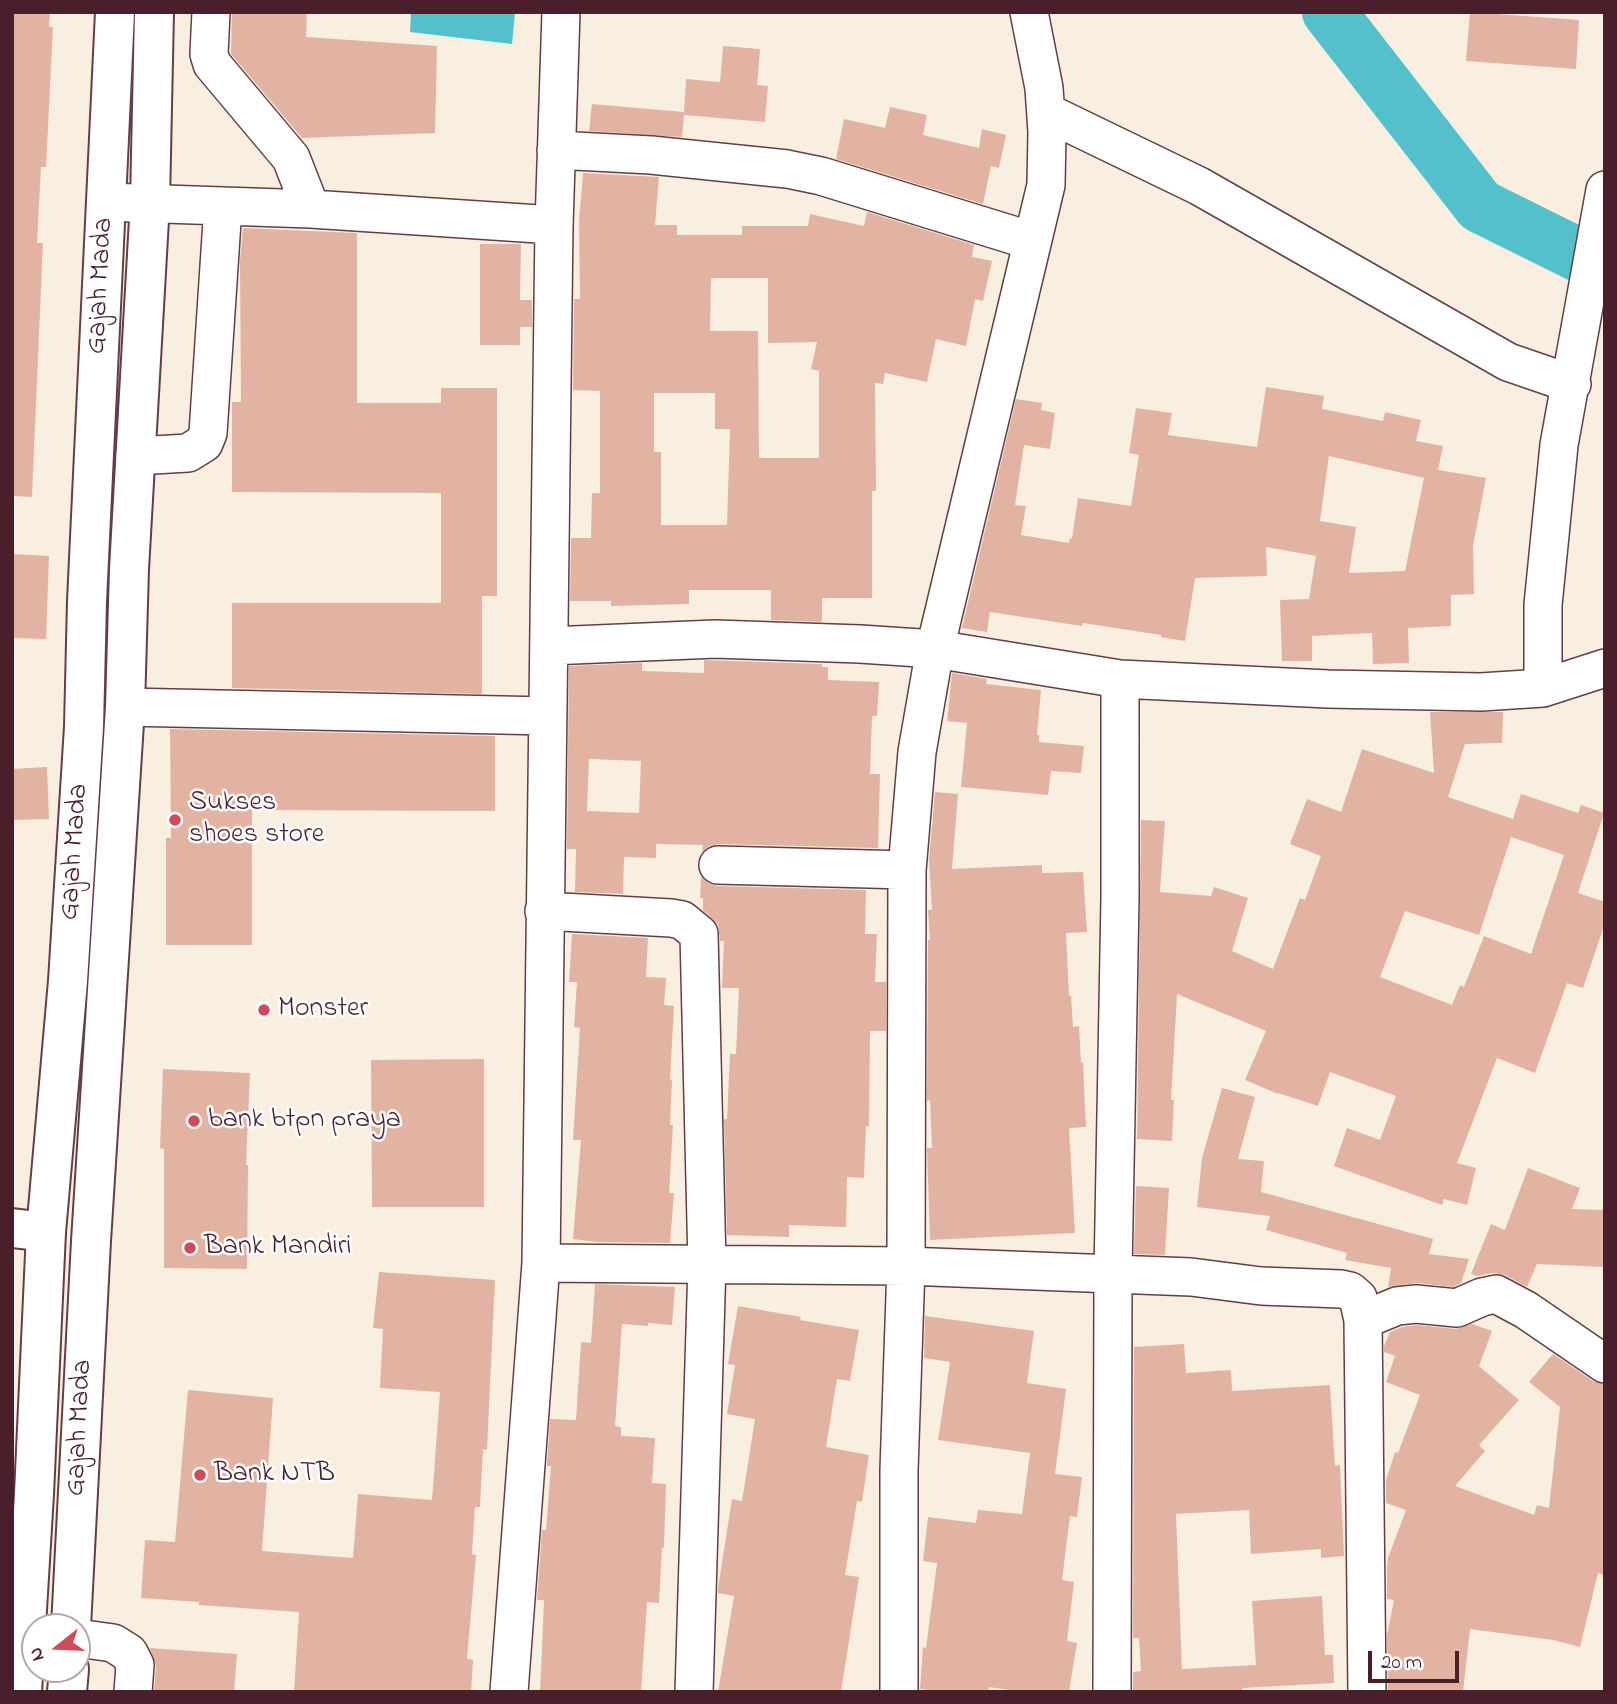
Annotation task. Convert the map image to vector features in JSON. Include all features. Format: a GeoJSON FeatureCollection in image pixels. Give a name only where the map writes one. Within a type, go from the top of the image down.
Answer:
{"type":"FeatureCollection","features":[{"type":"Feature","properties":{"kind":"highway","name":"Gajah Mada"},"geometry":{"type":"LineString","coordinates":[[22,1692],[34,1494],[29,1230],[68,981],[84,727],[114,12]]}},
{"type":"Feature","properties":{"kind":"highway","name":"Gajah Mada"},"geometry":{"type":"LineString","coordinates":[[72,1613],[91,1241],[125,708],[129,569],[150,202],[154,12]]}},
{"type":"Feature","properties":{"kind":"street"},"geometry":{"type":"LineString","coordinates":[[211,12],[209,54],[212,64],[291,158],[311,209]]}},
{"type":"Feature","properties":{"kind":"street"},"geometry":{"type":"LineString","coordinates":[[509,1692],[541,1263],[554,225],[561,12]]}},
{"type":"Feature","properties":{"kind":"street"},"geometry":{"type":"LineString","coordinates":[[899,1692],[900,1470],[906,1266],[907,870],[917,752],[935,649],[1046,185],[1044,88],[1029,12]]}},
{"type":"Feature","properties":{"kind":"street"},"geometry":{"type":"LineString","coordinates":[[1046,112],[1199,186],[1508,362],[1572,384]]}},
{"type":"Feature","properties":{"kind":"street"},"geometry":{"type":"LineString","coordinates":[[556,150],[651,155],[787,169],[821,176],[1032,242]]}},
{"type":"Feature","properties":{"kind":"street"},"geometry":{"type":"LineString","coordinates":[[1543,688],[1542,605],[1559,445],[1605,190]]}},
{"type":"Feature","properties":{"kind":"street"},"geometry":{"type":"LineString","coordinates":[[106,202],[311,209],[554,225]]}},
{"type":"Feature","properties":{"kind":"street"},"geometry":{"type":"LineString","coordinates":[[135,456],[188,453],[204,443],[208,433],[223,206]]}},
{"type":"Feature","properties":{"kind":"street"},"geometry":{"type":"LineString","coordinates":[[550,646],[715,639],[836,643],[935,649],[1120,679],[1481,692],[1543,688],[1605,668]]}},
{"type":"Feature","properties":{"kind":"street"},"geometry":{"type":"LineString","coordinates":[[1112,1692],[1113,1274],[1120,898],[1120,679]]}},
{"type":"Feature","properties":{"kind":"street"},"geometry":{"type":"LineString","coordinates":[[125,708],[548,716]]}},
{"type":"Feature","properties":{"kind":"street"},"geometry":{"type":"LineString","coordinates":[[718,865],[907,870]]}},
{"type":"Feature","properties":{"kind":"street"},"geometry":{"type":"LineString","coordinates":[[544,911],[671,918],[682,920],[699,934],[707,1264],[694,1692]]}},
{"type":"Feature","properties":{"kind":"street"},"geometry":{"type":"LineString","coordinates":[[541,1263],[906,1266],[1191,1277],[1261,1286],[1341,1289],[1356,1294],[1363,1320],[1367,1692]]}},
{"type":"Feature","properties":{"kind":"street"},"geometry":{"type":"LineString","coordinates":[[1363,1320],[1397,1306],[1416,1304],[1457,1308],[1496,1294],[1525,1310],[1605,1364]]}},
{"type":"Feature","properties":{"kind":"street"},"geometry":{"type":"LineString","coordinates":[[91,1640],[113,1643],[129,1653],[135,1665],[133,1692]]}},
{"type":"Feature","properties":{"kind":"water"},"geometry":{"type":"Polygon","coordinates":[[[411,12],[515,12],[512,44],[410,32],[411,12]]]}},
{"type":"Feature","properties":{"kind":"building"},"geometry":{"type":"Polygon","coordinates":[[[12,12],[50,12],[49,27],[53,27],[46,167],[41,167],[37,243],[43,243],[32,497],[12,496],[12,12]]]}},
{"type":"Feature","properties":{"kind":"building"},"geometry":{"type":"Polygon","coordinates":[[[232,12],[307,12],[306,37],[437,46],[435,133],[302,138],[231,54],[232,12]]]}},
{"type":"Feature","properties":{"kind":"building"},"geometry":{"type":"Polygon","coordinates":[[[1470,12],[1579,20],[1576,69],[1466,61],[1470,12]]]}},
{"type":"Feature","properties":{"kind":"building"},"geometry":{"type":"Polygon","coordinates":[[[723,46],[760,49],[757,85],[768,86],[765,122],[684,115],[682,137],[589,131],[592,104],[684,112],[686,79],[720,82],[723,46]]]}},
{"type":"Feature","properties":{"kind":"building"},"geometry":{"type":"Polygon","coordinates":[[[890,107],[927,115],[923,135],[979,148],[982,129],[1006,135],[999,168],[991,166],[983,204],[836,159],[844,119],[885,128],[890,107]]]}},
{"type":"Feature","properties":{"kind":"building"},"geometry":{"type":"Polygon","coordinates":[[[583,173],[659,177],[655,225],[677,225],[677,235],[742,235],[742,226],[808,226],[810,214],[864,226],[867,212],[974,245],[972,257],[992,261],[983,301],[975,299],[966,346],[936,339],[927,382],[885,373],[883,384],[875,383],[876,491],[872,491],[872,598],[822,598],[822,622],[771,620],[771,590],[689,590],[689,604],[611,606],[611,601],[570,601],[571,538],[591,538],[592,493],[600,493],[600,391],[573,390],[574,299],[580,299],[579,220],[583,173]],[[711,278],[710,331],[758,331],[759,458],[819,458],[819,371],[811,369],[817,342],[768,343],[768,278],[711,278]],[[654,393],[654,452],[661,452],[661,525],[727,525],[730,429],[715,429],[715,393],[654,393]]]}},
{"type":"Feature","properties":{"kind":"building"},"geometry":{"type":"Polygon","coordinates":[[[243,228],[357,233],[357,403],[441,403],[441,388],[497,388],[497,596],[482,596],[482,694],[232,688],[232,603],[441,603],[441,493],[232,492],[232,402],[241,402],[240,261],[243,228]]]}},
{"type":"Feature","properties":{"kind":"building"},"geometry":{"type":"Polygon","coordinates":[[[480,244],[521,244],[520,300],[532,300],[532,327],[520,327],[520,345],[480,345],[480,244]]]}},
{"type":"Feature","properties":{"kind":"building"},"geometry":{"type":"Polygon","coordinates":[[[1266,387],[1324,396],[1322,409],[1383,421],[1385,412],[1421,420],[1416,441],[1443,446],[1438,470],[1486,478],[1473,546],[1474,594],[1451,595],[1451,626],[1408,628],[1409,663],[1373,664],[1372,633],[1312,636],[1312,661],[1282,661],[1280,600],[1309,599],[1316,556],[1266,547],[1267,576],[1195,578],[1185,641],[1083,623],[1082,626],[990,612],[987,632],[962,628],[1016,399],[1042,403],[1041,410],[1055,413],[1050,449],[1024,445],[1015,505],[1026,506],[1021,535],[1069,543],[1070,538],[1072,539],[1078,498],[1131,506],[1139,455],[1129,453],[1136,408],[1172,413],[1168,435],[1257,447],[1266,387]],[[1329,456],[1320,521],[1356,527],[1349,573],[1405,571],[1424,478],[1329,456]]]}},
{"type":"Feature","properties":{"kind":"building"},"geometry":{"type":"Polygon","coordinates":[[[12,554],[49,556],[46,639],[12,638],[12,554]]]}},
{"type":"Feature","properties":{"kind":"building"},"geometry":{"type":"Polygon","coordinates":[[[704,660],[822,664],[822,667],[828,667],[828,680],[879,682],[877,716],[872,716],[870,774],[880,774],[878,848],[719,844],[709,846],[702,852],[703,845],[656,844],[656,858],[624,857],[623,894],[575,892],[576,849],[567,849],[569,666],[642,663],[642,671],[704,673],[704,660]],[[589,759],[587,811],[639,813],[641,761],[589,759]]]}},
{"type":"Feature","properties":{"kind":"building"},"geometry":{"type":"Polygon","coordinates":[[[952,673],[987,679],[986,684],[1041,690],[1037,735],[1039,742],[1084,746],[1081,773],[1051,771],[1048,795],[961,787],[967,723],[947,721],[952,673]]]}},
{"type":"Feature","properties":{"kind":"building"},"geometry":{"type":"Polygon","coordinates":[[[1430,712],[1503,712],[1502,743],[1465,744],[1448,797],[1513,819],[1521,794],[1578,813],[1581,805],[1604,813],[1578,893],[1605,902],[1605,923],[1583,988],[1567,983],[1535,1073],[1497,1058],[1457,1163],[1476,1168],[1467,1205],[1444,1199],[1442,1205],[1334,1166],[1347,1128],[1380,1140],[1396,1096],[1330,1072],[1318,1106],[1278,1094],[1245,1080],[1266,1031],[1177,994],[1171,1100],[1174,1100],[1172,1141],[1137,1139],[1141,820],[1165,821],[1160,892],[1211,896],[1214,887],[1248,898],[1232,951],[1273,969],[1300,898],[1305,900],[1321,856],[1290,844],[1307,799],[1341,812],[1362,749],[1434,773],[1430,712]],[[1511,837],[1479,935],[1405,911],[1380,977],[1452,1005],[1460,985],[1464,987],[1484,936],[1531,954],[1564,855],[1511,837]]]}},
{"type":"Feature","properties":{"kind":"building"},"geometry":{"type":"Polygon","coordinates":[[[170,729],[495,736],[495,811],[252,810],[252,945],[166,945],[166,838],[171,838],[170,729]]]}},
{"type":"Feature","properties":{"kind":"building"},"geometry":{"type":"Polygon","coordinates":[[[47,767],[49,819],[13,820],[12,769],[47,767]]]}},
{"type":"Feature","properties":{"kind":"building"},"geometry":{"type":"Polygon","coordinates":[[[935,792],[958,794],[952,869],[1042,865],[1042,873],[1083,872],[1087,932],[1066,933],[1073,1027],[1079,1026],[1081,1063],[1083,1062],[1086,1127],[1069,1128],[1075,1233],[930,1240],[927,1148],[932,1148],[930,1100],[927,1101],[930,940],[928,910],[932,910],[929,860],[935,792]]]}},
{"type":"Feature","properties":{"kind":"building"},"geometry":{"type":"Polygon","coordinates":[[[701,877],[717,886],[866,890],[865,934],[877,934],[875,982],[886,982],[886,1031],[870,1031],[869,1127],[866,1126],[864,1178],[847,1177],[846,1227],[789,1225],[789,1237],[727,1235],[724,1119],[727,1119],[730,1054],[736,1054],[739,988],[722,988],[724,941],[720,941],[718,924],[703,910],[703,898],[700,898],[701,877]]]}},
{"type":"Feature","properties":{"kind":"building"},"geometry":{"type":"Polygon","coordinates":[[[572,934],[648,938],[646,977],[666,978],[664,1005],[674,1006],[670,1079],[670,1125],[673,1125],[669,1193],[674,1193],[670,1243],[573,1239],[581,1140],[573,1140],[580,1028],[574,1027],[577,982],[569,982],[572,934]]]}},
{"type":"Feature","properties":{"kind":"building"},"geometry":{"type":"Polygon","coordinates":[[[484,1059],[484,1207],[372,1207],[371,1060],[484,1059]]]}},
{"type":"Feature","properties":{"kind":"building"},"geometry":{"type":"Polygon","coordinates":[[[163,1069],[250,1073],[246,1165],[247,1269],[164,1268],[164,1149],[160,1148],[163,1069]]]}},
{"type":"Feature","properties":{"kind":"building"},"geometry":{"type":"Polygon","coordinates":[[[1222,1088],[1255,1097],[1238,1159],[1264,1161],[1261,1192],[1433,1239],[1429,1254],[1469,1259],[1461,1283],[1454,1287],[1418,1283],[1388,1287],[1391,1268],[1345,1260],[1347,1253],[1266,1230],[1270,1216],[1197,1207],[1202,1158],[1222,1088]]]}},
{"type":"Feature","properties":{"kind":"building"},"geometry":{"type":"Polygon","coordinates":[[[1528,1168],[1580,1188],[1572,1209],[1605,1210],[1605,1267],[1537,1264],[1527,1287],[1505,1275],[1471,1274],[1491,1224],[1505,1230],[1528,1168]]]}},
{"type":"Feature","properties":{"kind":"building"},"geometry":{"type":"Polygon","coordinates":[[[1136,1186],[1169,1188],[1165,1255],[1134,1254],[1136,1186]]]}},
{"type":"Feature","properties":{"kind":"building"},"geometry":{"type":"Polygon","coordinates":[[[379,1272],[495,1280],[487,1450],[483,1449],[480,1507],[475,1507],[472,1554],[476,1555],[467,1659],[473,1660],[471,1692],[294,1692],[299,1612],[141,1598],[145,1540],[175,1542],[188,1390],[273,1398],[262,1551],[353,1558],[358,1494],[432,1500],[440,1392],[380,1388],[383,1329],[373,1328],[379,1272]]]}},
{"type":"Feature","properties":{"kind":"building"},"geometry":{"type":"Polygon","coordinates":[[[595,1284],[675,1287],[672,1325],[622,1324],[615,1426],[621,1427],[621,1436],[655,1438],[652,1483],[666,1484],[659,1603],[647,1602],[641,1692],[540,1692],[544,1600],[537,1600],[542,1530],[546,1530],[551,1466],[547,1466],[550,1419],[576,1420],[581,1342],[591,1343],[595,1284]]]}},
{"type":"Feature","properties":{"kind":"building"},"geometry":{"type":"Polygon","coordinates":[[[738,1306],[859,1330],[850,1381],[837,1379],[826,1447],[869,1455],[862,1502],[857,1501],[845,1575],[859,1577],[841,1692],[718,1692],[734,1596],[718,1593],[718,1588],[732,1499],[742,1501],[755,1419],[727,1414],[735,1365],[728,1364],[738,1306]]]}},
{"type":"Feature","properties":{"kind":"building"},"geometry":{"type":"Polygon","coordinates":[[[925,1316],[1034,1331],[1027,1383],[1066,1389],[1055,1474],[1082,1477],[1077,1517],[1070,1516],[1062,1580],[1074,1582],[1067,1641],[1077,1643],[1069,1692],[1021,1692],[989,1687],[988,1692],[920,1689],[923,1647],[926,1648],[937,1563],[923,1561],[928,1517],[976,1523],[978,1510],[1022,1514],[1030,1453],[938,1440],[950,1362],[924,1358],[925,1316]]]}},
{"type":"Feature","properties":{"kind":"building"},"geometry":{"type":"Polygon","coordinates":[[[1472,1324],[1492,1331],[1479,1366],[1519,1400],[1479,1445],[1485,1451],[1455,1486],[1534,1515],[1537,1505],[1549,1508],[1560,1407],[1529,1382],[1553,1354],[1593,1381],[1605,1385],[1605,1575],[1598,1573],[1580,1647],[1553,1640],[1470,1629],[1463,1692],[1388,1691],[1387,1635],[1394,1600],[1387,1599],[1388,1558],[1406,1510],[1386,1503],[1386,1480],[1420,1395],[1386,1382],[1395,1356],[1384,1352],[1384,1346],[1390,1332],[1402,1327],[1416,1325],[1456,1329],[1472,1324]]]}},
{"type":"Feature","properties":{"kind":"building"},"geometry":{"type":"Polygon","coordinates":[[[1184,1344],[1186,1373],[1231,1370],[1232,1391],[1330,1385],[1335,1466],[1340,1465],[1344,1556],[1321,1558],[1321,1549],[1251,1554],[1249,1510],[1176,1514],[1182,1669],[1256,1665],[1252,1601],[1322,1596],[1325,1655],[1333,1655],[1334,1683],[1242,1688],[1243,1692],[1133,1692],[1133,1672],[1141,1671],[1139,1638],[1133,1638],[1134,1347],[1184,1344]]]}},
{"type":"Feature","properties":{"kind":"building"},"geometry":{"type":"Polygon","coordinates":[[[150,1648],[237,1654],[234,1692],[154,1692],[156,1666],[150,1648]]]}},
{"type":"Feature","properties":{"kind":"waterway"},"geometry":{"type":"LineString","coordinates":[[1329,12],[1480,206],[1605,268]]}},
{"type":"Feature","properties":{"kind":"place","name":"Sukses shoes store"},"geometry":{"type":"Point","coordinates":[175,820]}},
{"type":"Feature","properties":{"kind":"place","name":"Monster"},"geometry":{"type":"Point","coordinates":[264,1010]}},
{"type":"Feature","properties":{"kind":"place","name":"bank btpn praya"},"geometry":{"type":"Point","coordinates":[194,1121]}},
{"type":"Feature","properties":{"kind":"place","name":"Bank Mandiri"},"geometry":{"type":"Point","coordinates":[190,1248]}},
{"type":"Feature","properties":{"kind":"place","name":"Bank NTB"},"geometry":{"type":"Point","coordinates":[200,1475]}}]}
